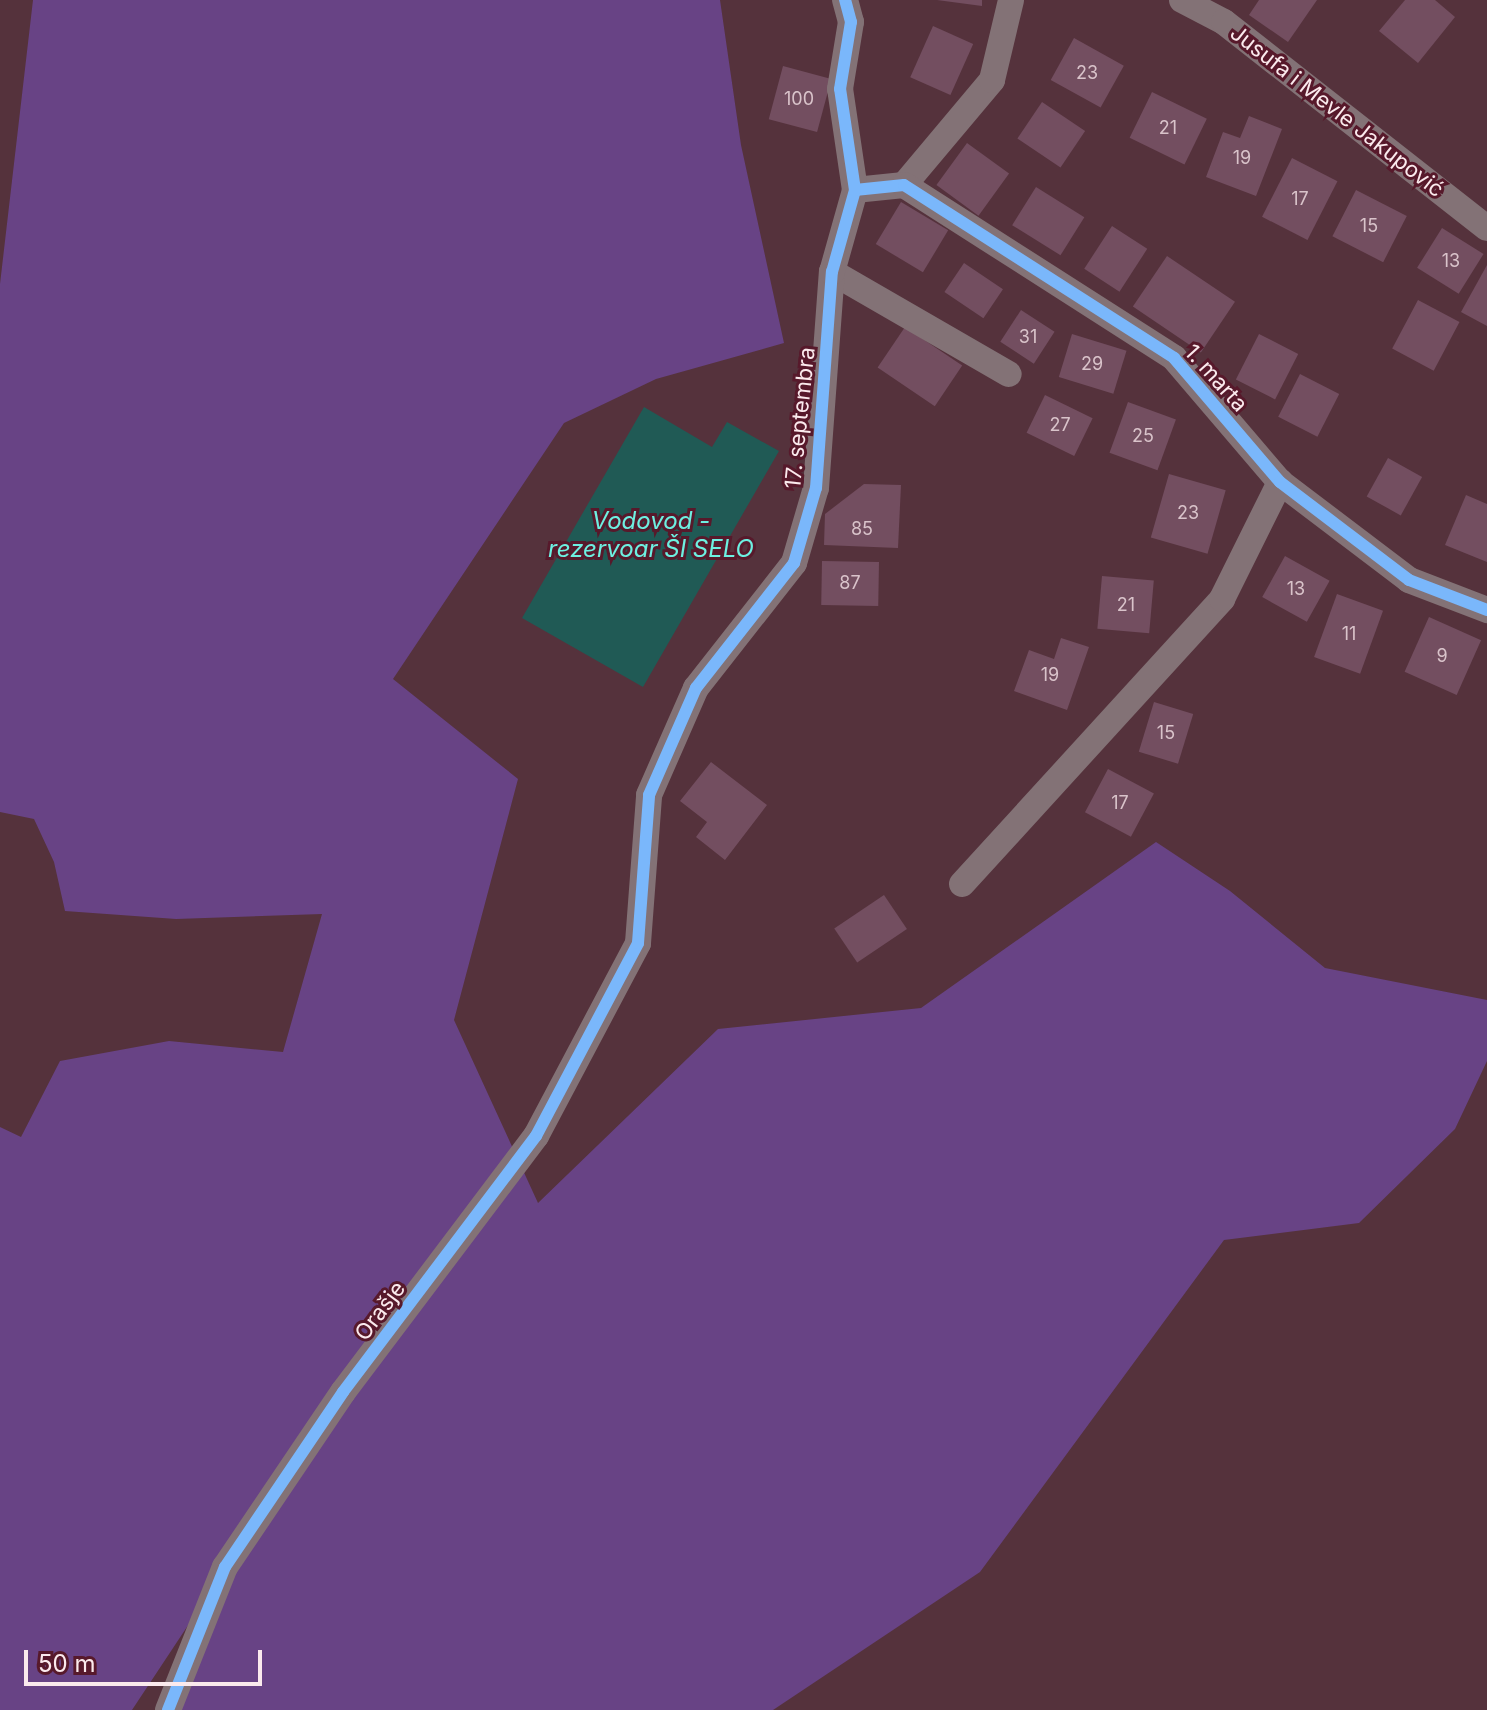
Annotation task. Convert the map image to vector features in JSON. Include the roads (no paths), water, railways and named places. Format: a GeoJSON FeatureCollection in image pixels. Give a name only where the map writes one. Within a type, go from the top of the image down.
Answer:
{"type":"FeatureCollection","features":[{"type":"Feature","properties":{"kind":"street","name":"17. septembra"},"geometry":{"type":"LineString","coordinates":[[638,943],[649,795],[696,688],[794,563],[816,488],[832,272],[855,190],[840,89],[851,22],[845,0]]}},
{"type":"Feature","properties":{"kind":"street"},"geometry":{"type":"LineString","coordinates":[[855,190],[904,185],[992,80],[1011,0]]}},
{"type":"Feature","properties":{"kind":"street","name":"Jusufa i Mevle Jakupović"},"geometry":{"type":"LineString","coordinates":[[1182,0],[1224,22],[1487,228]]}},
{"type":"Feature","properties":{"kind":"street","name":"1. marta"},"geometry":{"type":"LineString","coordinates":[[904,185],[1174,358],[1280,482],[1409,580],[1487,610]]}},
{"type":"Feature","properties":{"kind":"street"},"geometry":{"type":"LineString","coordinates":[[832,272],[1009,374]]}},
{"type":"Feature","properties":{"kind":"street"},"geometry":{"type":"LineString","coordinates":[[962,884],[1222,599],[1280,482]]}},
{"type":"Feature","properties":{"kind":"street","name":"Orašje"},"geometry":{"type":"LineString","coordinates":[[168,1710],[225,1567],[343,1392],[536,1136],[638,943]]}},
{"type":"Feature","properties":{"kind":"water","name":"Vodovod - rezervoar ŠI SELO"},"geometry":{"type":"Polygon","coordinates":[[[644,407],[712,447],[727,422],[779,451],[643,687],[522,618],[644,407]]]}}]}
